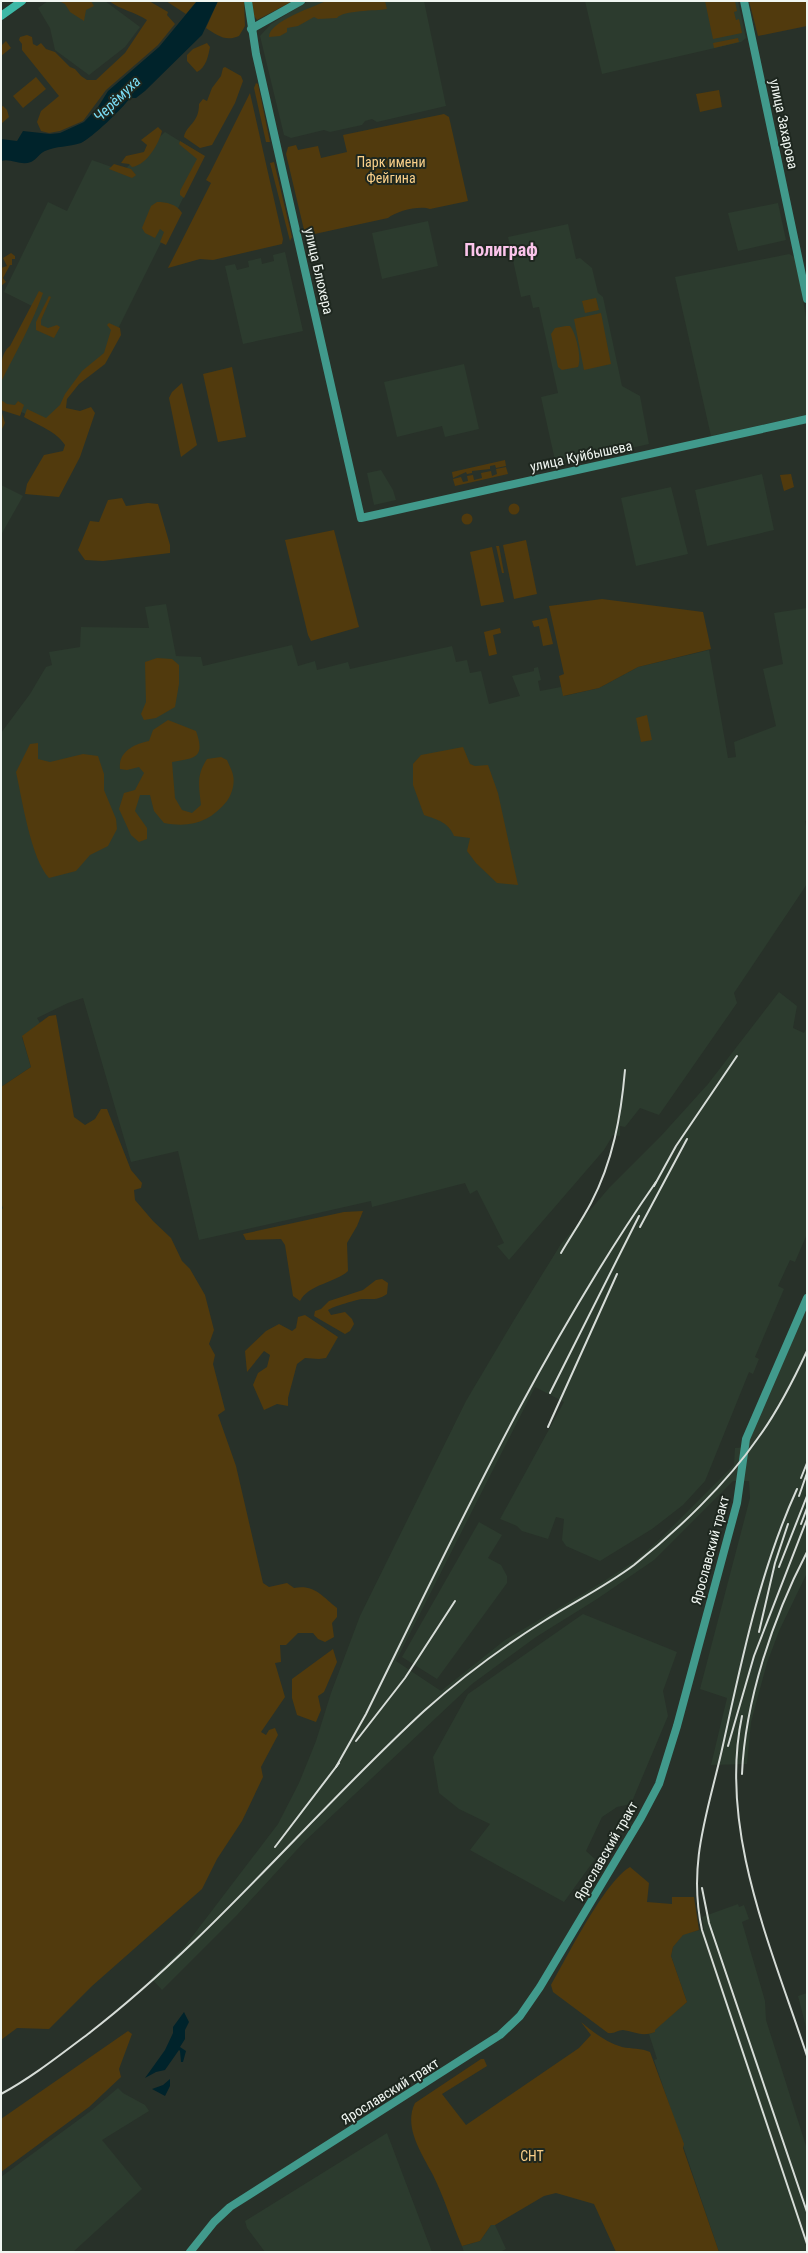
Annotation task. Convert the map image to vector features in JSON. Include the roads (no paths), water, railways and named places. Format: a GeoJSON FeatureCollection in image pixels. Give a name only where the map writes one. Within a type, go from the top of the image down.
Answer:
{"type":"FeatureCollection","features":[{"type":"Feature","properties":{"kind":"main road"},"geometry":{"type":"LineString","coordinates":[[1,16],[22,1]]}},
{"type":"Feature","properties":{"kind":"street","name":"улица Блюхера"},"geometry":{"type":"LineString","coordinates":[[248,1],[251,30],[361,518]]}},
{"type":"Feature","properties":{"kind":"street"},"geometry":{"type":"LineString","coordinates":[[251,30],[301,1]]}},
{"type":"Feature","properties":{"kind":"street","name":"улица Захарова"},"geometry":{"type":"LineString","coordinates":[[744,1],[807,299]]}},
{"type":"Feature","properties":{"kind":"street","name":"улица Куйбышева"},"geometry":{"type":"LineString","coordinates":[[361,518],[807,419]]}},
{"type":"Feature","properties":{"kind":"street","name":"Ярославский тракт"},"geometry":{"type":"LineString","coordinates":[[190,2252],[210,2227],[230,2208],[500,2035],[520,2016],[537,1991],[614,1863],[659,1784],[677,1726],[737,1503],[746,1439],[807,1298]]}},
{"type":"Feature","properties":{"kind":"water","name":"Черёмуха"},"geometry":{"type":"Polygon","coordinates":[[[197,1],[218,1],[202,35],[145,91],[136,98],[130,98],[114,115],[86,140],[81,143],[45,151],[35,160],[27,163],[8,160],[1,161],[1,139],[17,141],[23,131],[50,134],[60,133],[84,122],[98,107],[108,91],[159,47],[197,1]]]}},
{"type":"Feature","properties":{"kind":"water"},"geometry":{"type":"Polygon","coordinates":[[[184,2012],[189,2022],[185,2030],[185,2039],[180,2047],[186,2051],[183,2062],[181,2062],[179,2050],[165,2070],[156,2072],[145,2078],[165,2050],[173,2033],[173,2027],[184,2012]]]}},
{"type":"Feature","properties":{"kind":"water"},"geometry":{"type":"Polygon","coordinates":[[[170,2079],[170,2086],[165,2096],[152,2089],[163,2085],[170,2079]]]}},
{"type":"Feature","properties":{"kind":"railway"},"geometry":{"type":"LineString","coordinates":[[654,1186],[676,1146],[737,1056]]}},
{"type":"Feature","properties":{"kind":"railway"},"geometry":{"type":"LineString","coordinates":[[561,1253],[591,1203],[605,1171],[615,1138],[625,1070]]}},
{"type":"Feature","properties":{"kind":"railway"},"geometry":{"type":"LineString","coordinates":[[640,1227],[687,1139]]}},
{"type":"Feature","properties":{"kind":"railway"},"geometry":{"type":"LineString","coordinates":[[336,1767],[366,1714],[466,1510],[537,1375],[614,1245],[656,1182]]}},
{"type":"Feature","properties":{"kind":"railway"},"geometry":{"type":"LineString","coordinates":[[550,1393],[639,1216]]}},
{"type":"Feature","properties":{"kind":"railway"},"geometry":{"type":"LineString","coordinates":[[548,1427],[617,1274]]}},
{"type":"Feature","properties":{"kind":"railway"},"geometry":{"type":"LineString","coordinates":[[1,2094],[34,2074],[56,2058],[133,1997],[218,1918],[341,1792],[438,1698],[482,1663],[512,1642],[634,1565],[684,1522],[732,1472],[746,1455],[785,1396],[807,1351]]}},
{"type":"Feature","properties":{"kind":"railway"},"geometry":{"type":"LineString","coordinates":[[801,1478],[807,1463]]}},
{"type":"Feature","properties":{"kind":"railway"},"geometry":{"type":"LineString","coordinates":[[799,1496],[807,1473]]}},
{"type":"Feature","properties":{"kind":"railway"},"geometry":{"type":"LineString","coordinates":[[797,1489],[772,1551],[753,1615],[706,1814],[698,1858],[697,1881],[698,1905],[702,1930],[807,2244]]}},
{"type":"Feature","properties":{"kind":"railway"},"geometry":{"type":"LineString","coordinates":[[779,1567],[807,1496]]}},
{"type":"Feature","properties":{"kind":"railway"},"geometry":{"type":"LineString","coordinates":[[801,1524],[807,1508]]}},
{"type":"Feature","properties":{"kind":"railway"},"geometry":{"type":"LineString","coordinates":[[728,1746],[754,1656],[807,1519]]}},
{"type":"Feature","properties":{"kind":"railway"},"geometry":{"type":"LineString","coordinates":[[759,1632],[775,1563],[788,1524]]}},
{"type":"Feature","properties":{"kind":"railway"},"geometry":{"type":"LineString","coordinates":[[742,1774],[744,1746],[749,1718],[763,1660],[783,1604],[807,1552]]}},
{"type":"Feature","properties":{"kind":"railway"},"geometry":{"type":"LineString","coordinates":[[356,1741],[405,1678],[455,1601]]}},
{"type":"Feature","properties":{"kind":"railway"},"geometry":{"type":"LineString","coordinates":[[742,1716],[736,1759],[737,1802],[743,1845],[752,1889],[807,2056]]}},
{"type":"Feature","properties":{"kind":"railway"},"geometry":{"type":"LineString","coordinates":[[275,1847],[339,1763]]}},
{"type":"Feature","properties":{"kind":"railway"},"geometry":{"type":"LineString","coordinates":[[702,1888],[709,1923],[807,2212]]}},
{"type":"Feature","properties":{"kind":"district","name":"Полиграф"},"geometry":{"type":"Point","coordinates":[501,250]}},
{"type":"Feature","properties":{"kind":"park label","name":"Парк имени Фейгина"},"geometry":{"type":"Point","coordinates":[391,170]}},
{"type":"Feature","properties":{"kind":"park label","name":"СНТ"},"geometry":{"type":"Point","coordinates":[532,2156]}}]}
